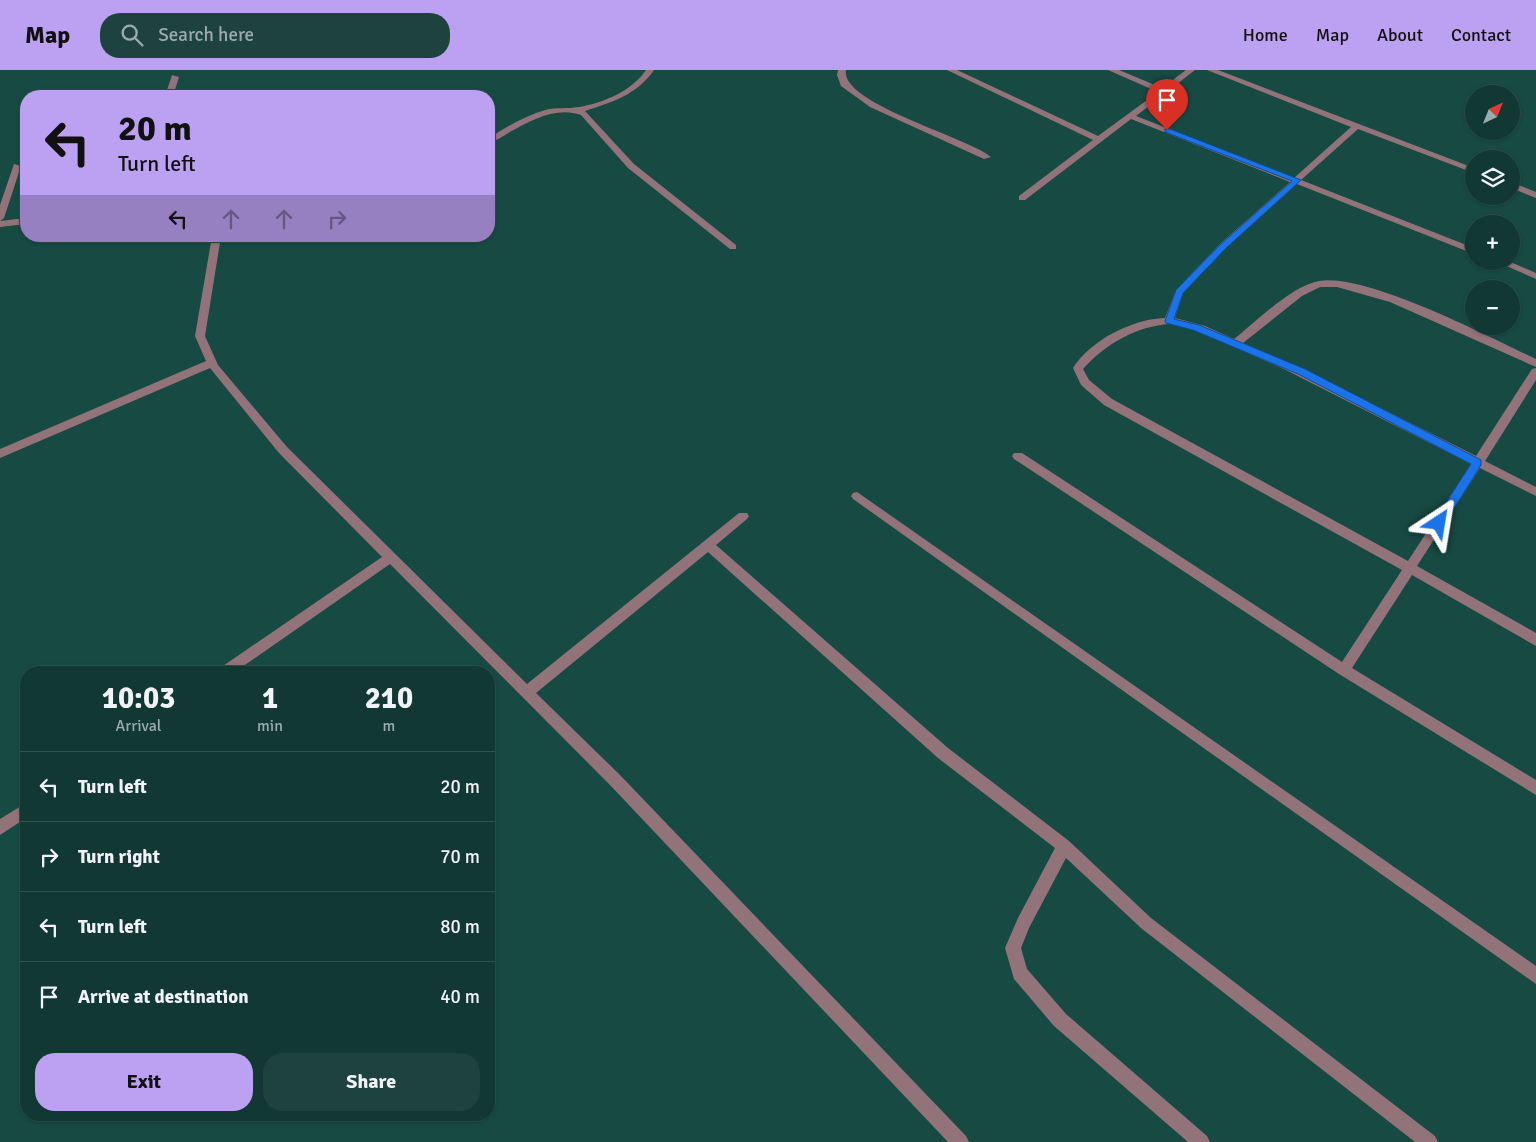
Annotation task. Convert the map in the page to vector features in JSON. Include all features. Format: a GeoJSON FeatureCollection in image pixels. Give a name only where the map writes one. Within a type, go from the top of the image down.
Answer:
{"type":"FeatureCollection","features":[{"type":"Feature","properties":{"kind":"street"},"geometry":{"type":"LineString","coordinates":[[579,110],[626,92],[646,78],[650,70]]}},
{"type":"Feature","properties":{"kind":"street"},"geometry":{"type":"LineString","coordinates":[[842,70],[841,74],[844,84],[874,105],[987,157]]}},
{"type":"Feature","properties":{"kind":"street"},"geometry":{"type":"LineString","coordinates":[[951,70],[1099,140]]}},
{"type":"Feature","properties":{"kind":"street"},"geometry":{"type":"LineString","coordinates":[[1112,70],[1163,91]]}},
{"type":"Feature","properties":{"kind":"street"},"geometry":{"type":"LineString","coordinates":[[1022,198],[1191,70]]}},
{"type":"Feature","properties":{"kind":"street"},"geometry":{"type":"LineString","coordinates":[[1211,70],[1465,168]]}},
{"type":"Feature","properties":{"kind":"street"},"geometry":{"type":"LineString","coordinates":[[171,90],[175,77]]}},
{"type":"Feature","properties":{"kind":"street"},"geometry":{"type":"LineString","coordinates":[[495,137],[536,116],[561,109],[575,108],[631,166],[733,247]]}},
{"type":"Feature","properties":{"kind":"street"},"geometry":{"type":"LineString","coordinates":[[1130,116],[1465,247]]}},
{"type":"Feature","properties":{"kind":"street"},"geometry":{"type":"LineString","coordinates":[[1169,321],[1179,292],[1223,246],[1357,126]]}},
{"type":"Feature","properties":{"kind":"street"},"geometry":{"type":"LineString","coordinates":[[0,218],[17,166]]}},
{"type":"Feature","properties":{"kind":"street"},"geometry":{"type":"LineString","coordinates":[[1520,189],[1536,195]]}},
{"type":"Feature","properties":{"kind":"street"},"geometry":{"type":"LineString","coordinates":[[0,224],[20,222]]}},
{"type":"Feature","properties":{"kind":"street"},"geometry":{"type":"LineString","coordinates":[[216,242],[200,336],[212,363],[283,450],[615,780],[960,1142]]}},
{"type":"Feature","properties":{"kind":"street"},"geometry":{"type":"LineString","coordinates":[[1520,270],[1536,276]]}},
{"type":"Feature","properties":{"kind":"street"},"geometry":{"type":"LineString","coordinates":[[1235,344],[1304,290],[1321,284],[1351,286],[1395,301],[1536,363]]}},
{"type":"Feature","properties":{"kind":"street"},"geometry":{"type":"LineString","coordinates":[[1536,492],[1301,372],[1196,327],[1169,321],[1140,324],[1098,348],[1078,368],[1085,382],[1108,402],[1410,568],[1536,640]]}},
{"type":"Feature","properties":{"kind":"street"},"geometry":{"type":"LineString","coordinates":[[0,454],[212,363]]}},
{"type":"Feature","properties":{"kind":"street"},"geometry":{"type":"LineString","coordinates":[[1344,670],[1536,372]]}},
{"type":"Feature","properties":{"kind":"street"},"geometry":{"type":"LineString","coordinates":[[1018,456],[1344,670],[1536,788]]}},
{"type":"Feature","properties":{"kind":"street"},"geometry":{"type":"LineString","coordinates":[[857,496],[1536,976]]}},
{"type":"Feature","properties":{"kind":"street"},"geometry":{"type":"LineString","coordinates":[[527,692],[743,516]]}},
{"type":"Feature","properties":{"kind":"street"},"geometry":{"type":"LineString","coordinates":[[708,545],[943,753],[1064,846],[1146,923],[1429,1142]]}},
{"type":"Feature","properties":{"kind":"street"},"geometry":{"type":"LineString","coordinates":[[234,666],[391,557]]}},
{"type":"Feature","properties":{"kind":"street"},"geometry":{"type":"LineString","coordinates":[[0,828],[20,814]]}},
{"type":"Feature","properties":{"kind":"street"},"geometry":{"type":"LineString","coordinates":[[1064,846],[1023,923],[1014,948],[1020,973],[1060,1020],[1201,1142]]}},
{"type":"Feature","properties":{"kind":"route"},"geometry":{"type":"LineString","coordinates":[[1167,130],[1297,180],[1223,246],[1179,292],[1169,321],[1196,327],[1301,372],[1477,462],[1439,523]]}}]}
